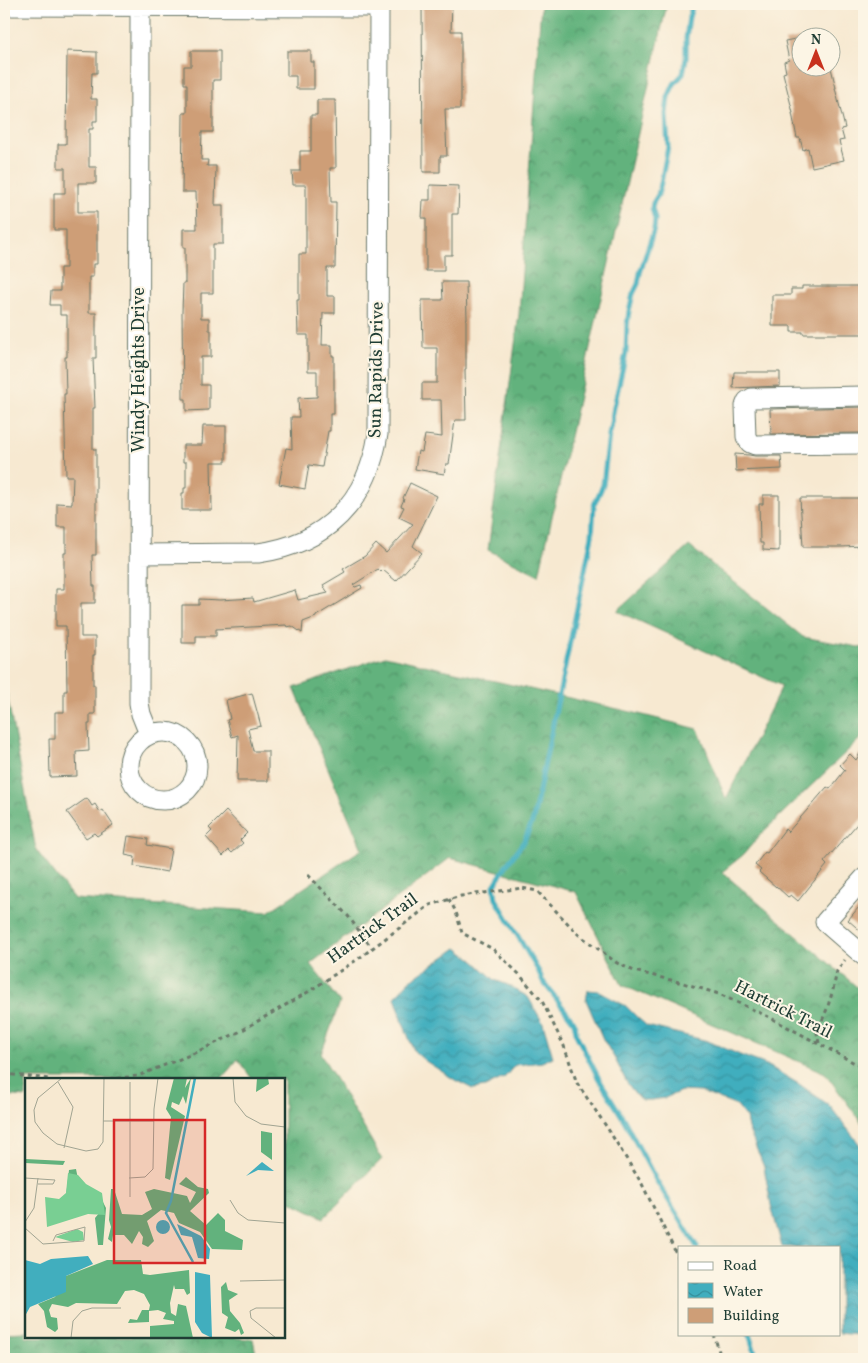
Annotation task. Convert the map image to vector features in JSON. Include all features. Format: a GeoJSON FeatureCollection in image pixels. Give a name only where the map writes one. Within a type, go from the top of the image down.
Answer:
{"type":"FeatureCollection","features":[{"type":"Feature","properties":{"kind":"street","name":"Windy Heights Drive"},"geometry":{"type":"LineString","coordinates":[[140,5],[139,703],[149,734]]}},
{"type":"Feature","properties":{"kind":"street"},"geometry":{"type":"LineString","coordinates":[[4,6],[379,6]]}},
{"type":"Feature","properties":{"kind":"street","name":"Sun Rapids Drive"},"geometry":{"type":"LineString","coordinates":[[139,554],[258,553],[276,551],[292,546],[323,530],[337,519],[349,506],[366,479],[376,449],[378,426],[379,6]]}},
{"type":"Feature","properties":{"kind":"street"},"geometry":{"type":"LineString","coordinates":[[864,396],[752,398],[747,401],[745,406],[746,437],[750,443],[755,445],[864,444]]}},
{"type":"Feature","properties":{"kind":"street"},"geometry":{"type":"LineString","coordinates":[[860,952],[824,922],[864,878]]}},
{"type":"Feature","properties":{"kind":"path"},"geometry":{"type":"LineString","coordinates":[[308,875],[348,916],[372,948]]}},
{"type":"Feature","properties":{"kind":"path","name":"Hartrick Trail"},"geometry":{"type":"LineString","coordinates":[[119,1078],[138,1076],[190,1055],[239,1032],[308,992],[430,905],[461,896],[522,888],[537,891],[578,934],[617,964],[634,971],[719,994],[767,1016],[864,1068]]}},
{"type":"Feature","properties":{"kind":"path"},"geometry":{"type":"LineString","coordinates":[[449,899],[456,912],[462,933],[493,949],[519,974],[542,1001],[564,1046],[577,1082],[642,1184],[678,1257]]}},
{"type":"Feature","properties":{"kind":"path"},"geometry":{"type":"LineString","coordinates":[[819,1043],[817,1033],[827,1009],[837,971],[860,952]]}},
{"type":"Feature","properties":{"kind":"path"},"geometry":{"type":"LineString","coordinates":[[4,1074],[42,1078]]}},
{"type":"Feature","properties":{"kind":"path"},"geometry":{"type":"LineString","coordinates":[[715,1336],[721,1359]]}},
{"type":"Feature","properties":{"kind":"green space"},"geometry":{"type":"Polygon","coordinates":[[[541,4],[667,4],[539,575],[488,550],[519,314],[541,4]]]}},
{"type":"Feature","properties":{"kind":"green space"},"geometry":{"type":"Polygon","coordinates":[[[689,546],[803,637],[864,648],[864,735],[760,835],[743,855],[722,872],[864,993],[864,1126],[825,1073],[622,985],[576,892],[450,858],[310,964],[340,1002],[321,1054],[382,1159],[324,1218],[285,1198],[285,1078],[251,1078],[238,1059],[222,1078],[25,1078],[25,1097],[4,1095],[4,679],[36,850],[74,899],[268,912],[362,849],[294,688],[385,656],[698,729],[726,799],[782,686],[617,611],[689,546]]]}},
{"type":"Feature","properties":{"kind":"green space"},"geometry":{"type":"Polygon","coordinates":[[[25,1332],[25,1338],[253,1339],[257,1359],[4,1359],[4,1333],[25,1332]]]}},
{"type":"Feature","properties":{"kind":"water"},"geometry":{"type":"Polygon","coordinates":[[[457,948],[495,980],[508,985],[528,997],[543,1023],[553,1057],[542,1062],[515,1065],[505,1077],[485,1087],[473,1089],[455,1080],[424,1060],[414,1051],[395,997],[408,982],[457,948]]]}},
{"type":"Feature","properties":{"kind":"water"},"geometry":{"type":"Polygon","coordinates":[[[588,990],[598,991],[626,1006],[647,1026],[708,1041],[767,1065],[829,1105],[864,1150],[864,1332],[857,1335],[840,1333],[840,1246],[782,1246],[764,1167],[748,1128],[746,1118],[737,1106],[701,1092],[681,1091],[665,1098],[651,1100],[643,1100],[637,1096],[627,1083],[603,1039],[586,1000],[588,990]]]}},
{"type":"Feature","properties":{"kind":"building"},"geometry":{"type":"Polygon","coordinates":[[[422,4],[452,4],[451,31],[461,31],[460,109],[445,109],[447,156],[440,156],[440,172],[423,172],[422,4]]]}},
{"type":"Feature","properties":{"kind":"building"},"geometry":{"type":"Polygon","coordinates":[[[790,40],[790,78],[834,78],[845,128],[841,129],[844,140],[839,141],[844,160],[812,167],[808,148],[803,150],[800,138],[797,138],[783,73],[786,72],[784,62],[789,60],[785,41],[790,40]]]}},
{"type":"Feature","properties":{"kind":"building"},"geometry":{"type":"Polygon","coordinates":[[[67,51],[97,52],[97,73],[92,73],[91,99],[97,99],[97,121],[93,121],[93,129],[89,129],[89,167],[96,167],[96,183],[78,183],[78,212],[97,212],[97,264],[93,264],[93,277],[89,277],[89,313],[96,313],[96,358],[93,358],[95,408],[93,408],[93,449],[96,449],[96,555],[92,555],[95,603],[81,603],[81,637],[95,637],[93,685],[95,685],[95,714],[90,714],[90,724],[88,724],[89,751],[76,752],[77,776],[50,777],[49,739],[55,739],[55,712],[64,712],[64,691],[67,691],[66,626],[56,626],[56,589],[64,589],[66,527],[57,527],[57,503],[72,504],[73,476],[66,476],[64,394],[66,394],[67,315],[60,315],[60,305],[50,305],[51,291],[60,291],[60,268],[66,268],[66,230],[54,230],[54,193],[65,193],[65,168],[58,168],[58,144],[66,144],[67,51]]]}},
{"type":"Feature","properties":{"kind":"building"},"geometry":{"type":"Polygon","coordinates":[[[191,51],[220,51],[220,80],[213,80],[213,132],[202,132],[201,160],[208,160],[207,166],[216,166],[215,205],[223,205],[223,244],[213,244],[213,293],[201,293],[201,318],[209,318],[209,330],[211,330],[211,357],[201,357],[201,385],[209,385],[209,410],[186,411],[186,399],[183,399],[182,312],[183,283],[185,283],[185,247],[183,247],[183,229],[197,229],[196,192],[182,192],[183,113],[187,113],[187,84],[184,84],[184,66],[191,66],[191,51]]]}},
{"type":"Feature","properties":{"kind":"building"},"geometry":{"type":"Polygon","coordinates":[[[287,51],[311,51],[311,62],[314,62],[314,89],[296,89],[296,76],[287,76],[287,51]]]}},
{"type":"Feature","properties":{"kind":"building"},"geometry":{"type":"Polygon","coordinates":[[[317,100],[335,100],[336,168],[330,168],[331,202],[336,202],[335,268],[327,268],[327,296],[335,296],[335,313],[323,313],[322,345],[332,345],[332,356],[334,356],[334,414],[330,414],[330,431],[328,431],[322,467],[309,465],[305,489],[279,484],[286,448],[292,449],[291,417],[299,417],[298,398],[317,397],[317,371],[308,371],[308,335],[298,335],[299,254],[306,254],[306,185],[293,185],[292,171],[300,171],[300,151],[311,151],[311,115],[317,115],[317,100]]]}},
{"type":"Feature","properties":{"kind":"building"},"geometry":{"type":"Polygon","coordinates":[[[430,185],[459,186],[458,214],[452,214],[452,255],[444,255],[444,271],[426,271],[426,218],[422,218],[423,200],[430,200],[430,185]]]}},
{"type":"Feature","properties":{"kind":"building"},"geometry":{"type":"Polygon","coordinates":[[[442,282],[466,282],[467,319],[465,369],[466,420],[455,420],[449,464],[446,464],[444,474],[415,469],[418,451],[422,452],[425,435],[442,437],[441,400],[422,400],[422,383],[437,383],[437,348],[423,348],[422,300],[443,300],[442,282]]]}},
{"type":"Feature","properties":{"kind":"building"},"geometry":{"type":"Polygon","coordinates":[[[802,286],[864,286],[864,334],[803,334],[803,332],[791,332],[791,326],[772,326],[772,295],[791,295],[791,289],[802,289],[802,286]]]}},
{"type":"Feature","properties":{"kind":"building"},"geometry":{"type":"Polygon","coordinates":[[[734,372],[780,372],[780,386],[733,388],[734,372]]]}},
{"type":"Feature","properties":{"kind":"building"},"geometry":{"type":"Polygon","coordinates":[[[864,407],[864,433],[771,434],[770,409],[864,407]]]}},
{"type":"Feature","properties":{"kind":"building"},"geometry":{"type":"Polygon","coordinates":[[[203,426],[226,426],[226,462],[211,462],[212,510],[182,510],[182,493],[184,493],[184,488],[186,488],[186,462],[183,462],[183,445],[202,445],[203,426]]]}},
{"type":"Feature","properties":{"kind":"building"},"geometry":{"type":"Polygon","coordinates":[[[735,454],[781,456],[782,469],[736,471],[735,454]]]}},
{"type":"Feature","properties":{"kind":"building"},"geometry":{"type":"Polygon","coordinates":[[[410,483],[437,496],[413,546],[422,553],[396,581],[383,570],[381,572],[378,569],[353,585],[355,587],[361,585],[362,588],[316,617],[303,622],[302,633],[292,626],[287,627],[286,625],[216,629],[216,636],[196,636],[196,643],[182,643],[182,605],[199,605],[199,599],[253,598],[254,602],[295,590],[298,600],[328,593],[323,585],[345,572],[343,569],[365,556],[376,544],[386,553],[413,524],[399,517],[404,507],[401,506],[403,498],[410,483]]]}},
{"type":"Feature","properties":{"kind":"building"},"geometry":{"type":"Polygon","coordinates":[[[763,495],[779,495],[779,551],[763,550],[763,543],[760,543],[759,504],[763,504],[763,495]]]}},
{"type":"Feature","properties":{"kind":"building"},"geometry":{"type":"Polygon","coordinates":[[[800,498],[864,498],[864,546],[803,547],[800,498]]]}},
{"type":"Feature","properties":{"kind":"building"},"geometry":{"type":"Polygon","coordinates":[[[252,693],[261,726],[248,729],[253,751],[268,751],[268,781],[237,781],[238,735],[232,737],[227,720],[230,719],[226,700],[252,693]]]}},
{"type":"Feature","properties":{"kind":"building"},"geometry":{"type":"Polygon","coordinates":[[[864,747],[864,816],[824,862],[827,865],[798,901],[791,895],[788,897],[759,872],[761,870],[755,865],[765,852],[767,853],[785,829],[788,832],[827,787],[830,789],[845,770],[840,765],[850,754],[856,760],[864,747]]]}},
{"type":"Feature","properties":{"kind":"building"},"geometry":{"type":"Polygon","coordinates":[[[87,798],[92,806],[95,804],[100,812],[103,810],[113,825],[97,836],[94,833],[86,838],[67,812],[87,798]]]}},
{"type":"Feature","properties":{"kind":"building"},"geometry":{"type":"Polygon","coordinates":[[[226,811],[247,833],[240,840],[243,843],[232,853],[229,850],[223,856],[206,837],[212,831],[209,828],[226,811]]]}},
{"type":"Feature","properties":{"kind":"building"},"geometry":{"type":"Polygon","coordinates":[[[128,836],[148,839],[147,845],[171,849],[167,872],[134,866],[135,857],[125,855],[128,836]]]}},
{"type":"Feature","properties":{"kind":"building"},"geometry":{"type":"Polygon","coordinates":[[[864,901],[864,934],[848,920],[864,901]]]}},
{"type":"Feature","properties":{"kind":"waterway"},"geometry":{"type":"LineString","coordinates":[[693,4],[689,17],[683,74],[674,84],[668,97],[666,114],[668,147],[658,195],[652,208],[655,219],[654,229],[629,311],[626,353],[609,435],[603,485],[594,505],[592,536],[533,820],[524,841],[494,886],[496,899],[542,980],[574,1022],[577,1036],[599,1079],[623,1118],[656,1180],[696,1246]]}},
{"type":"Feature","properties":{"kind":"waterway"},"geometry":{"type":"LineString","coordinates":[[750,1336],[757,1359]]}}]}
